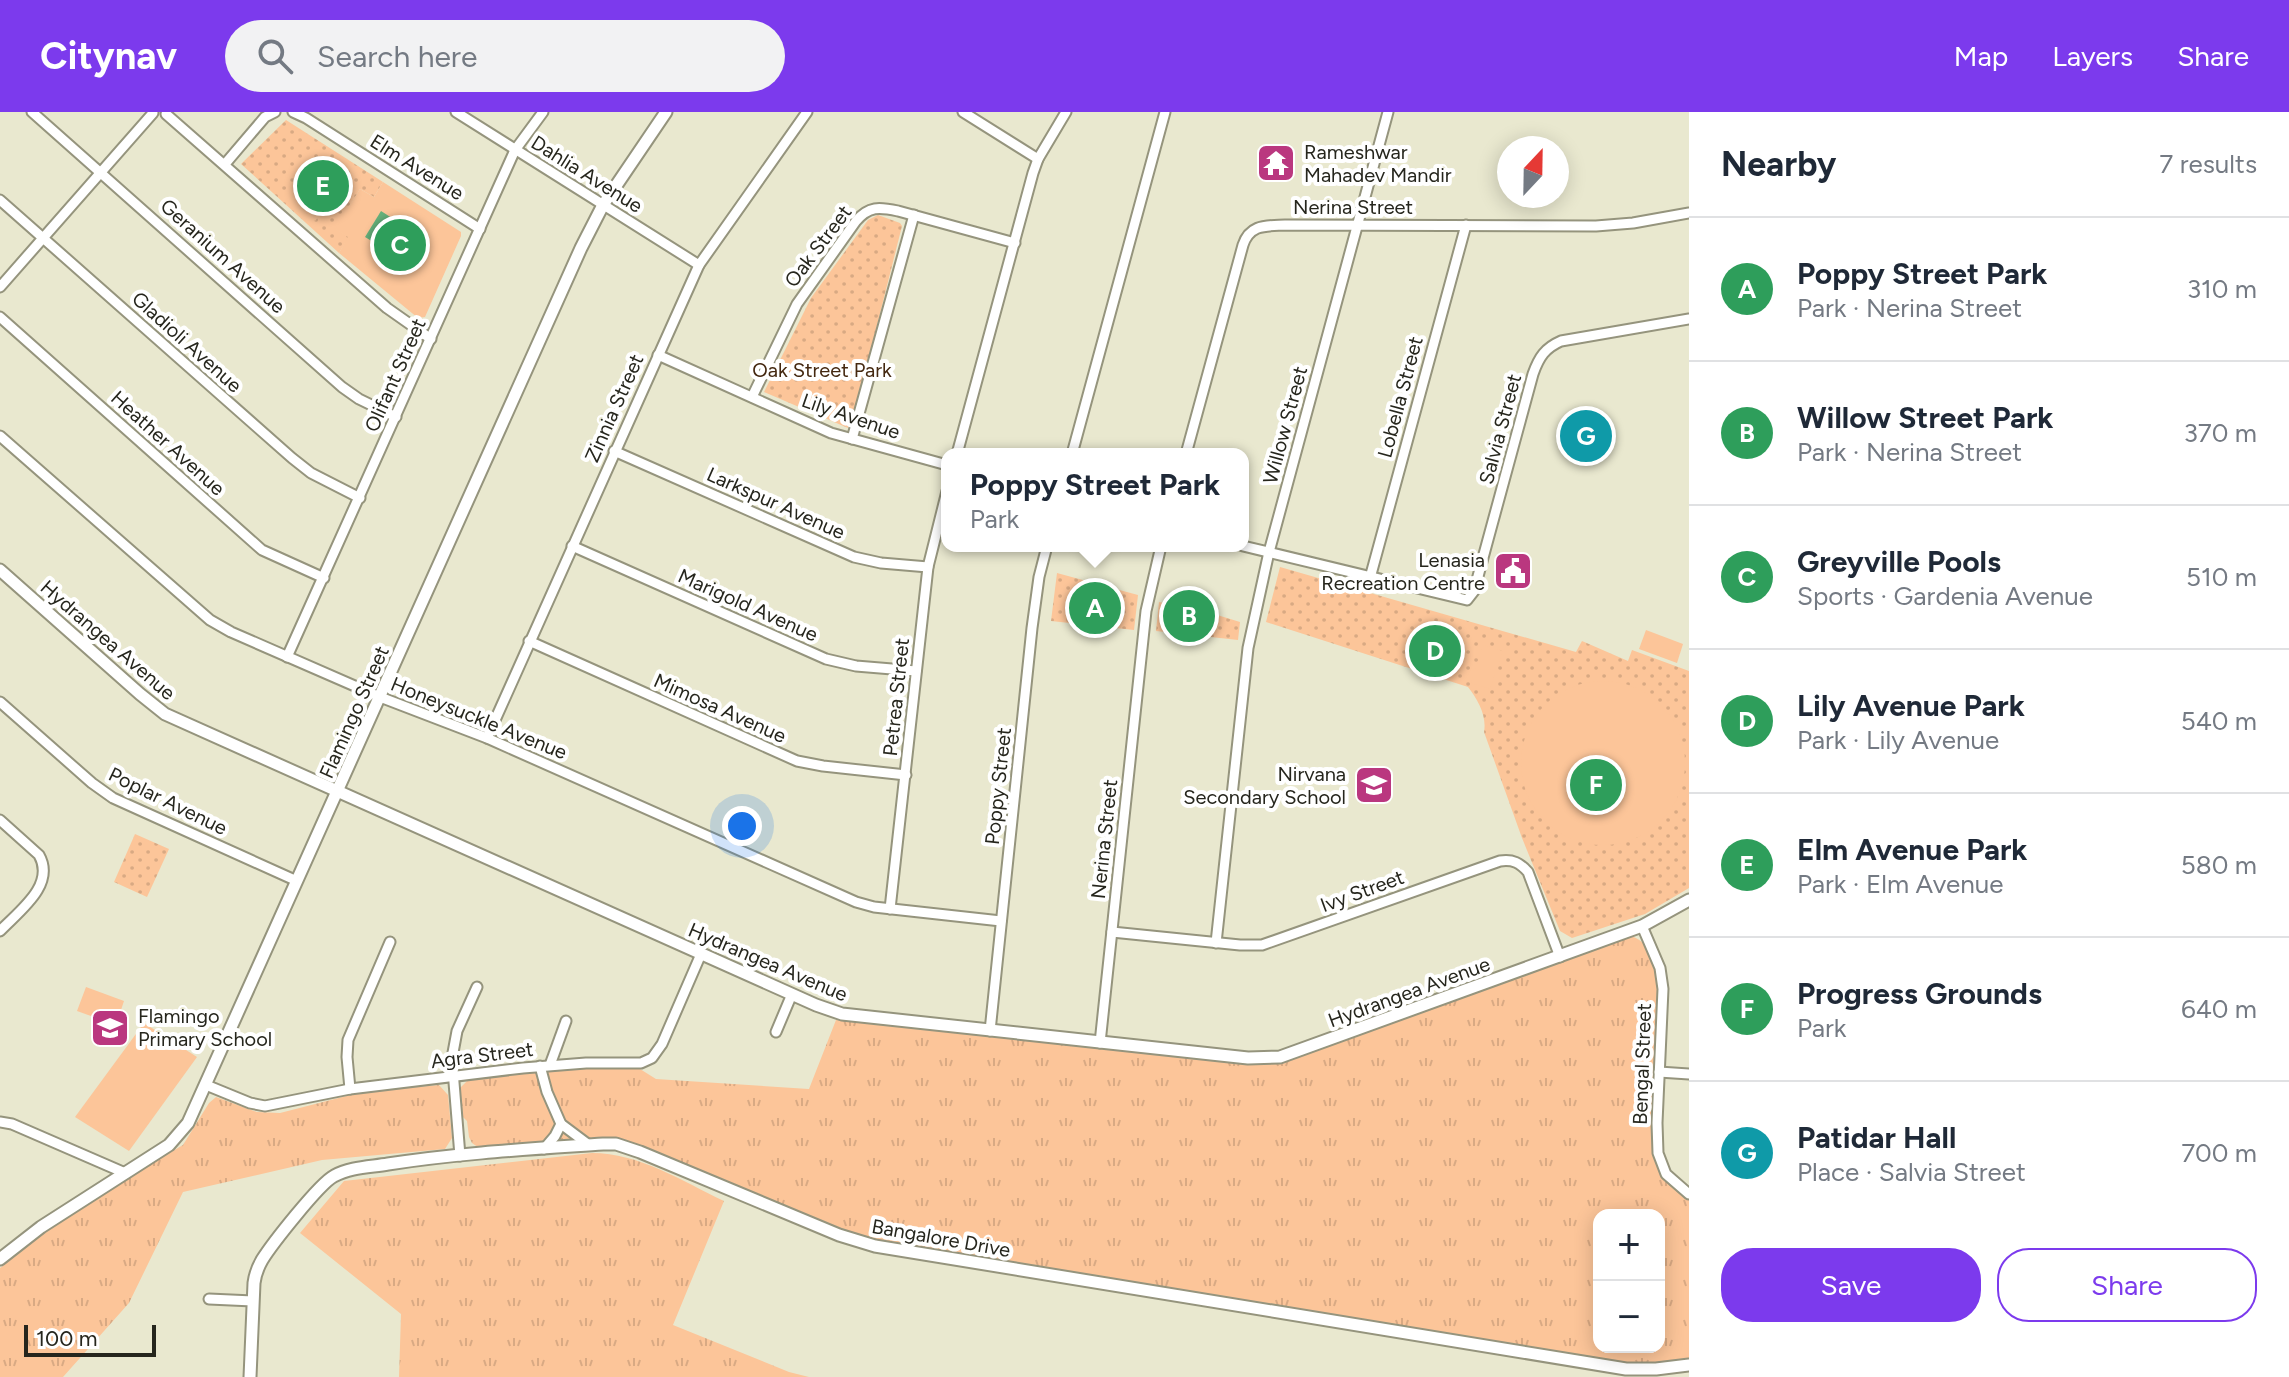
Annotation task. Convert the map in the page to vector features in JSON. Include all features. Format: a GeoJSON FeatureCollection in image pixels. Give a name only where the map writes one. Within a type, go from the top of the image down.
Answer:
{"type":"FeatureCollection","features":[{"type":"Feature","properties":{"kind":"street","name":"Geranium Avenue"},"geometry":{"type":"LineString","coordinates":[[32,112],[342,387],[396,417]]}},
{"type":"Feature","properties":{"kind":"street"},"geometry":{"type":"LineString","coordinates":[[225,164],[265,117],[275,112]]}},
{"type":"Feature","properties":{"kind":"street","name":"Elm Avenue"},"geometry":{"type":"LineString","coordinates":[[293,112],[480,229]]}},
{"type":"Feature","properties":{"kind":"street","name":"Dahlia Avenue"},"geometry":{"type":"LineString","coordinates":[[456,112],[699,265]]}},
{"type":"Feature","properties":{"kind":"street","name":"Olifant Street"},"geometry":{"type":"LineString","coordinates":[[287,657],[515,150],[543,112]]}},
{"type":"Feature","properties":{"kind":"street","name":"Flamingo Street"},"geometry":{"type":"LineString","coordinates":[[0,1259],[41,1227],[175,1140],[188,1123],[603,205],[666,112]]}},
{"type":"Feature","properties":{"kind":"street","name":"Zinnia Street"},"geometry":{"type":"LineString","coordinates":[[487,738],[699,265],[807,112]]}},
{"type":"Feature","properties":{"kind":"street"},"geometry":{"type":"LineString","coordinates":[[963,112],[1038,159]]}},
{"type":"Feature","properties":{"kind":"street"},"geometry":{"type":"LineString","coordinates":[[959,448],[1038,159],[1066,112]]}},
{"type":"Feature","properties":{"kind":"street"},"geometry":{"type":"LineString","coordinates":[[1074,448],[1165,112]]}},
{"type":"Feature","properties":{"kind":"street","name":"Willow Street"},"geometry":{"type":"LineString","coordinates":[[1216,943],[1248,648],[1269,552],[1388,112]]}},
{"type":"Feature","properties":{"kind":"street"},"geometry":{"type":"LineString","coordinates":[[0,287],[152,113],[159,116],[167,113],[387,308],[431,339]]}},
{"type":"Feature","properties":{"kind":"street","name":"Gladioli Avenue"},"geometry":{"type":"LineString","coordinates":[[0,200],[303,467],[360,498]]}},
{"type":"Feature","properties":{"kind":"street","name":"Oak Street"},"geometry":{"type":"LineString","coordinates":[[752,397],[797,304],[863,213],[873,208],[914,215],[1015,243]]}},
{"type":"Feature","properties":{"kind":"street","name":"Nerina Street"},"geometry":{"type":"LineString","coordinates":[[1188,448],[1248,233],[1255,228],[1613,225],[1689,213]]}},
{"type":"Feature","properties":{"kind":"street"},"geometry":{"type":"LineString","coordinates":[[852,439],[914,215]]}},
{"type":"Feature","properties":{"kind":"street","name":"Lobella Street"},"geometry":{"type":"LineString","coordinates":[[1370,578],[1466,225]]}},
{"type":"Feature","properties":{"kind":"street","name":"Heather Avenue"},"geometry":{"type":"LineString","coordinates":[[0,317],[262,550],[324,578]]}},
{"type":"Feature","properties":{"kind":"street","name":"Salvia Street"},"geometry":{"type":"LineString","coordinates":[[1370,578],[1467,600],[1474,591],[1533,374],[1543,353],[1553,344],[1571,339],[1689,319]]}},
{"type":"Feature","properties":{"kind":"street","name":"Lily Avenue"},"geometry":{"type":"LineString","coordinates":[[658,355],[831,433],[941,463]]}},
{"type":"Feature","properties":{"kind":"street","name":"Honeysuckle Avenue"},"geometry":{"type":"LineString","coordinates":[[0,436],[210,620],[231,632],[380,697],[487,738],[856,902],[890,909],[1001,921]]}},
{"type":"Feature","properties":{"kind":"street","name":"Larkspur Avenue"},"geometry":{"type":"LineString","coordinates":[[614,451],[854,557],[928,567]]}},
{"type":"Feature","properties":{"kind":"street","name":"Petrea Street"},"geometry":{"type":"LineString","coordinates":[[890,909],[928,567],[941,515]]}},
{"type":"Feature","properties":{"kind":"street","name":"Marigold Avenue"},"geometry":{"type":"LineString","coordinates":[[572,546],[826,659],[856,666],[916,671]]}},
{"type":"Feature","properties":{"kind":"street"},"geometry":{"type":"LineString","coordinates":[[1249,547],[1370,578]]}},
{"type":"Feature","properties":{"kind":"street","name":"Poppy Street"},"geometry":{"type":"LineString","coordinates":[[990,1031],[1032,628],[1045,552]]}},
{"type":"Feature","properties":{"kind":"street","name":"Nerina Street"},"geometry":{"type":"LineString","coordinates":[[1100,1043],[1146,611],[1160,552]]}},
{"type":"Feature","properties":{"kind":"street","name":"Hydrangea Avenue"},"geometry":{"type":"LineString","coordinates":[[0,570],[159,710],[701,954],[842,1014],[1248,1058],[1280,1057],[1642,926],[1689,900]]}},
{"type":"Feature","properties":{"kind":"street","name":"Mimosa Avenue"},"geometry":{"type":"LineString","coordinates":[[529,641],[797,761],[906,775]]}},
{"type":"Feature","properties":{"kind":"street","name":"Poplar Avenue"},"geometry":{"type":"LineString","coordinates":[[0,702],[113,798],[297,881]]}},
{"type":"Feature","properties":{"kind":"street"},"geometry":{"type":"LineString","coordinates":[[0,820],[32,848],[43,862],[44,872],[42,884],[0,931]]}},
{"type":"Feature","properties":{"kind":"street","name":"Ivy Street"},"geometry":{"type":"LineString","coordinates":[[1112,932],[1252,946],[1271,943],[1475,869],[1512,860],[1528,872],[1560,957]]}},
{"type":"Feature","properties":{"kind":"street","name":"Bengal Street"},"geometry":{"type":"LineString","coordinates":[[1642,926],[1662,977],[1659,1161],[1666,1174],[1689,1194]]}},
{"type":"Feature","properties":{"kind":"street"},"geometry":{"type":"LineString","coordinates":[[350,1089],[348,1040],[390,942]]}},
{"type":"Feature","properties":{"kind":"street","name":"Agra Street"},"geometry":{"type":"LineString","coordinates":[[206,1085],[265,1106],[350,1089],[545,1065],[634,1064],[647,1061],[662,1044],[701,954]]}},
{"type":"Feature","properties":{"kind":"street"},"geometry":{"type":"LineString","coordinates":[[460,1156],[452,1058],[454,1039],[477,987]]}},
{"type":"Feature","properties":{"kind":"street"},"geometry":{"type":"LineString","coordinates":[[776,1032],[792,994]]}},
{"type":"Feature","properties":{"kind":"street"},"geometry":{"type":"LineString","coordinates":[[566,1021],[545,1065],[547,1092],[561,1124],[589,1145]]}},
{"type":"Feature","properties":{"kind":"street"},"geometry":{"type":"LineString","coordinates":[[1659,1072],[1689,1074]]}},
{"type":"Feature","properties":{"kind":"street"},"geometry":{"type":"LineString","coordinates":[[0,1122],[12,1124],[125,1173]]}},
{"type":"Feature","properties":{"kind":"street"},"geometry":{"type":"LineString","coordinates":[[544,1149],[561,1124]]}},
{"type":"Feature","properties":{"kind":"street","name":"Bangalore Drive"},"geometry":{"type":"LineString","coordinates":[[250,1377],[255,1277],[263,1259],[321,1186],[332,1177],[359,1169],[460,1156],[616,1144],[839,1235],[875,1246],[1626,1369],[1689,1365]]}},
{"type":"Feature","properties":{"kind":"street"},"geometry":{"type":"LineString","coordinates":[[209,1299],[253,1301]]}},
{"type":"Feature","properties":{"kind":"green space"},"geometry":{"type":"Polygon","coordinates":[[[286,120],[383,182],[374,197],[360,189],[336,229],[349,237],[339,253],[241,164],[286,120]]]}},
{"type":"Feature","properties":{"kind":"green space"},"geometry":{"type":"Polygon","coordinates":[[[298,179],[328,205],[315,221],[285,194],[298,179]]]}},
{"type":"Feature","properties":{"kind":"green space"},"geometry":{"type":"Polygon","coordinates":[[[383,182],[461,232],[425,317],[418,318],[339,253],[348,237],[335,229],[360,189],[374,197],[383,182]]]}},
{"type":"Feature","properties":{"kind":"green space","name":"Oak Street Park"},"geometry":{"type":"Polygon","coordinates":[[[878,215],[902,226],[848,428],[764,392],[811,298],[868,220],[878,215]]]}},
{"type":"Feature","properties":{"kind":"green space"},"geometry":{"type":"Polygon","coordinates":[[[1280,567],[1576,652],[1582,641],[1628,661],[1632,650],[1689,671],[1689,888],[1645,914],[1572,938],[1560,931],[1484,732],[1481,708],[1468,687],[1266,622],[1280,567]]]}},
{"type":"Feature","properties":{"kind":"green space"},"geometry":{"type":"Polygon","coordinates":[[[1057,573],[1138,595],[1134,630],[1051,621],[1057,573]]]}},
{"type":"Feature","properties":{"kind":"green space"},"geometry":{"type":"Polygon","coordinates":[[[1159,602],[1240,622],[1238,640],[1156,631],[1159,602]]]}},
{"type":"Feature","properties":{"kind":"green space"},"geometry":{"type":"Polygon","coordinates":[[[1646,630],[1683,644],[1677,663],[1639,649],[1646,630]]]}},
{"type":"Feature","properties":{"kind":"green space"},"geometry":{"type":"Polygon","coordinates":[[[1450,634],[1470,640],[1457,678],[1438,672],[1450,634]]]}},
{"type":"Feature","properties":{"kind":"green space"},"geometry":{"type":"Polygon","coordinates":[[[1483,645],[1503,651],[1490,689],[1471,683],[1483,645]]]}},
{"type":"Feature","properties":{"kind":"green space"},"geometry":{"type":"Polygon","coordinates":[[[1603,681],[1634,687],[1661,705],[1679,732],[1685,763],[1679,794],[1661,821],[1634,839],[1603,845],[1572,839],[1545,821],[1527,794],[1521,763],[1527,732],[1545,705],[1572,687],[1603,681]]]}},
{"type":"Feature","properties":{"kind":"green space"},"geometry":{"type":"Polygon","coordinates":[[[135,834],[169,849],[147,897],[114,882],[135,834]]]}},
{"type":"Feature","properties":{"kind":"green space"},"geometry":{"type":"Polygon","coordinates":[[[1630,936],[1637,938],[1650,954],[1658,982],[1652,1153],[1662,1176],[1689,1198],[1689,1359],[1642,1365],[1617,1363],[864,1238],[628,1141],[479,1148],[472,1143],[467,1121],[462,1116],[460,1088],[470,1078],[571,1067],[640,1069],[656,1079],[809,1089],[836,1020],[1260,1064],[1277,1063],[1630,936]]]}},
{"type":"Feature","properties":{"kind":"green space"},"geometry":{"type":"Polygon","coordinates":[[[86,987],[124,1001],[116,1025],[77,1011],[86,987]]]}},
{"type":"Feature","properties":{"kind":"green space"},"geometry":{"type":"Polygon","coordinates":[[[144,1023],[197,1057],[129,1151],[75,1117],[144,1023]]]}},
{"type":"Feature","properties":{"kind":"green space"},"geometry":{"type":"Polygon","coordinates":[[[439,1085],[448,1095],[452,1138],[445,1149],[322,1160],[183,1192],[129,1303],[63,1377],[0,1377],[0,1268],[43,1234],[183,1145],[216,1097],[257,1112],[280,1113],[362,1092],[439,1085]]]}},
{"type":"Feature","properties":{"kind":"green space"},"geometry":{"type":"Polygon","coordinates":[[[592,1153],[643,1163],[724,1201],[673,1325],[789,1372],[809,1377],[399,1377],[401,1314],[300,1233],[344,1181],[592,1153]]]}},
{"type":"Feature","properties":{"kind":"shaded area"},"geometry":{"type":"Polygon","coordinates":[[[381,211],[409,229],[393,254],[365,237],[381,211]]]}},
{"type":"Feature","properties":{"kind":"place","name":"Rameshwar Mahadev Mandir"},"geometry":{"type":"Point","coordinates":[1276,163]}},
{"type":"Feature","properties":{"kind":"place","name":"Elm Avenue Park"},"geometry":{"type":"Point","coordinates":[323,186]}},
{"type":"Feature","properties":{"kind":"place","name":"Greyville Pools"},"geometry":{"type":"Point","coordinates":[400,245]}},
{"type":"Feature","properties":{"kind":"place","name":"Patidar Hall"},"geometry":{"type":"Point","coordinates":[1586,436]}},
{"type":"Feature","properties":{"kind":"place","name":"Lenasia Recreation Centre"},"geometry":{"type":"Point","coordinates":[1513,571]}},
{"type":"Feature","properties":{"kind":"place","name":"Poppy Street Park"},"geometry":{"type":"Point","coordinates":[1095,608]}},
{"type":"Feature","properties":{"kind":"place","name":"Willow Street Park"},"geometry":{"type":"Point","coordinates":[1189,616]}},
{"type":"Feature","properties":{"kind":"place","name":"Lily Avenue Park"},"geometry":{"type":"Point","coordinates":[1435,651]}},
{"type":"Feature","properties":{"kind":"place","name":"Nirvana Secondary School"},"geometry":{"type":"Point","coordinates":[1374,785]}},
{"type":"Feature","properties":{"kind":"place","name":"Progress Grounds"},"geometry":{"type":"Point","coordinates":[1596,785]}},
{"type":"Feature","properties":{"kind":"place","name":"Flamingo Primary School"},"geometry":{"type":"Point","coordinates":[110,1028]}}]}
